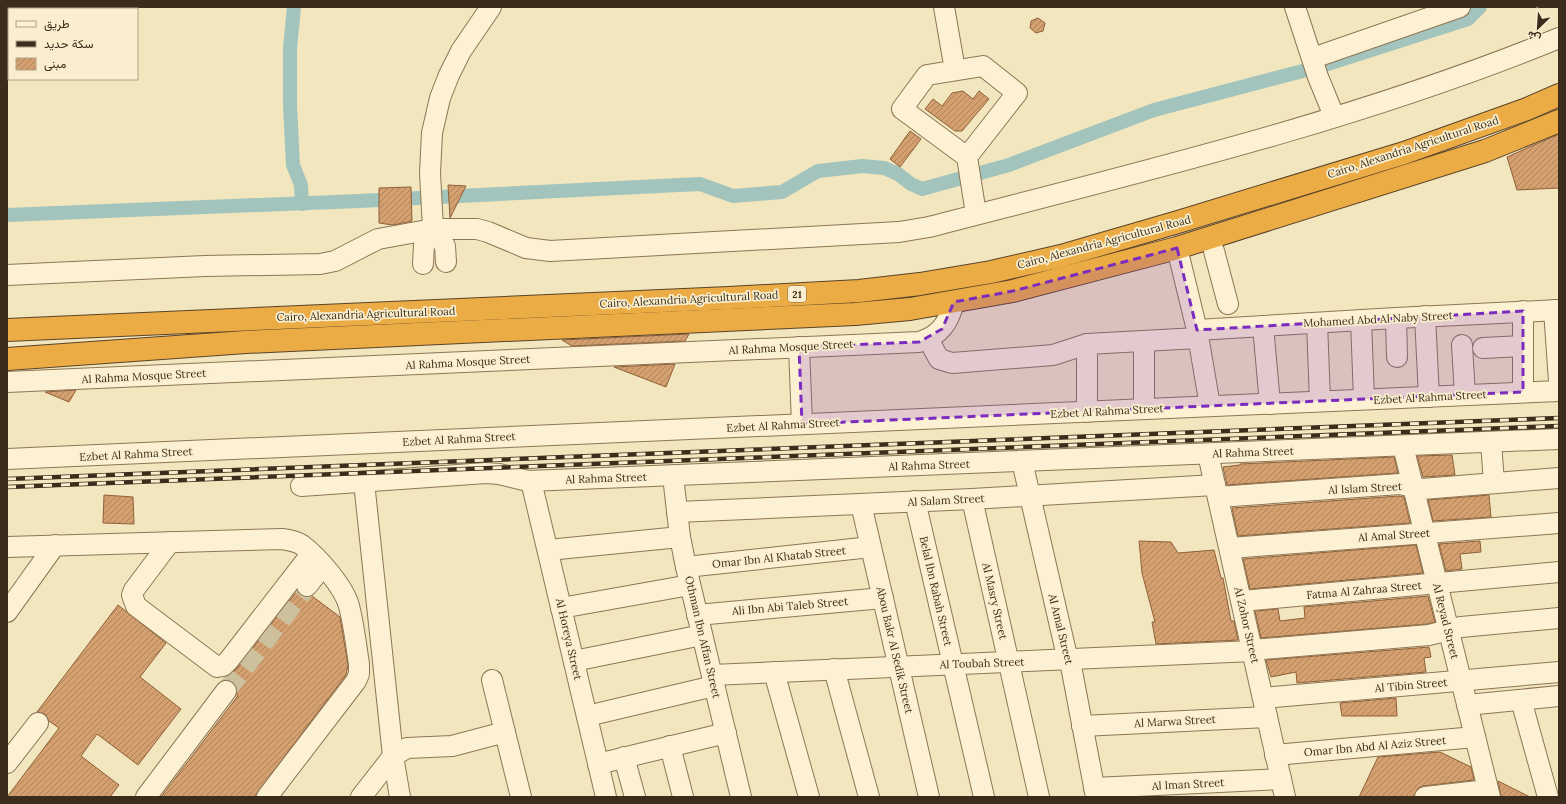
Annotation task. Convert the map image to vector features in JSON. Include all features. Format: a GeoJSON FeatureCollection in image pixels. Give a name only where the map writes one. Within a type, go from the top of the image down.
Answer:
{"type":"FeatureCollection","features":[{"type":"Feature","properties":{"kind":"highway","name":"Cairo, Alexandria Agricultural Road"},"geometry":{"type":"LineString","coordinates":[[7,330],[722,298],[859,291],[920,284],[991,272],[1060,256],[1178,222],[1404,153],[1527,109],[1559,95]]}},
{"type":"Feature","properties":{"kind":"highway","name":"Cairo, Alexandria Agricultural Road"},"geometry":{"type":"LineString","coordinates":[[7,359],[246,342],[855,314],[910,309],[1013,291],[1177,248],[1484,151],[1559,121]]}},
{"type":"Feature","properties":{"kind":"street"},"geometry":{"type":"LineString","coordinates":[[446,262],[445,246],[433,229],[430,173],[432,133],[440,98],[449,75],[461,51],[491,7]]}},
{"type":"Feature","properties":{"kind":"street"},"geometry":{"type":"LineString","coordinates":[[944,7],[956,70]]}},
{"type":"Feature","properties":{"kind":"street"},"geometry":{"type":"LineString","coordinates":[[1295,7],[1318,77],[1334,116]]}},
{"type":"Feature","properties":{"kind":"street"},"geometry":{"type":"LineString","coordinates":[[1312,58],[1460,7]]}},
{"type":"Feature","properties":{"kind":"street"},"geometry":{"type":"LineString","coordinates":[[7,275],[205,266],[320,264],[335,261],[378,239],[433,229],[477,229],[526,248],[550,251],[899,232],[975,209],[1207,155],[1480,70],[1559,38]]}},
{"type":"Feature","properties":{"kind":"street"},"geometry":{"type":"LineString","coordinates":[[967,163],[1017,93],[983,66],[927,75],[902,108],[967,163],[975,209]]}},
{"type":"Feature","properties":{"kind":"street"},"geometry":{"type":"LineString","coordinates":[[423,264],[424,245],[433,229]]}},
{"type":"Feature","properties":{"kind":"street"},"geometry":{"type":"LineString","coordinates":[[1177,248],[1197,334],[1210,406]]}},
{"type":"Feature","properties":{"kind":"street"},"geometry":{"type":"LineString","coordinates":[[1214,251],[1228,304]]}},
{"type":"Feature","properties":{"kind":"street","name":"Al Rahma Mosque Street"},"geometry":{"type":"LineString","coordinates":[[7,382],[919,342],[936,335],[947,322],[954,302]]}},
{"type":"Feature","properties":{"kind":"street"},"geometry":{"type":"LineString","coordinates":[[1557,310],[1559,381]]}},
{"type":"Feature","properties":{"kind":"street","name":"Mohamed Abd Al Naby Street"},"geometry":{"type":"LineString","coordinates":[[1197,334],[1263,326],[1317,322],[1557,310]]}},
{"type":"Feature","properties":{"kind":"street"},"geometry":{"type":"LineString","coordinates":[[1523,311],[1523,392]]}},
{"type":"Feature","properties":{"kind":"street"},"geometry":{"type":"LineString","coordinates":[[1425,316],[1428,396]]}},
{"type":"Feature","properties":{"kind":"street"},"geometry":{"type":"LineString","coordinates":[[1396,318],[1397,357]]}},
{"type":"Feature","properties":{"kind":"street"},"geometry":{"type":"LineString","coordinates":[[1361,320],[1364,399]]}},
{"type":"Feature","properties":{"kind":"street"},"geometry":{"type":"LineString","coordinates":[[1317,322],[1320,402]]}},
{"type":"Feature","properties":{"kind":"street"},"geometry":{"type":"LineString","coordinates":[[1263,326],[1270,404]]}},
{"type":"Feature","properties":{"kind":"street"},"geometry":{"type":"LineString","coordinates":[[928,339],[939,359],[952,363],[1053,355],[1087,344],[1144,341],[1197,334]]}},
{"type":"Feature","properties":{"kind":"street"},"geometry":{"type":"LineString","coordinates":[[1144,341],[1144,409]]}},
{"type":"Feature","properties":{"kind":"street"},"geometry":{"type":"LineString","coordinates":[[1087,344],[1087,412]]}},
{"type":"Feature","properties":{"kind":"street"},"geometry":{"type":"LineString","coordinates":[[1462,345],[1465,395]]}},
{"type":"Feature","properties":{"kind":"street"},"geometry":{"type":"LineString","coordinates":[[1483,348],[1523,346]]}},
{"type":"Feature","properties":{"kind":"street"},"geometry":{"type":"LineString","coordinates":[[799,347],[802,424]]}},
{"type":"Feature","properties":{"kind":"street","name":"Ezbet Al Rahma Street"},"geometry":{"type":"LineString","coordinates":[[7,459],[1559,391]]}},
{"type":"Feature","properties":{"kind":"street","name":"Al Rahma Street"},"geometry":{"type":"LineString","coordinates":[[301,486],[492,473],[521,481],[531,481],[1559,439]]}},
{"type":"Feature","properties":{"kind":"street"},"geometry":{"type":"LineString","coordinates":[[1491,442],[1494,483]]}},
{"type":"Feature","properties":{"kind":"street","name":"Al Reyad Street"},"geometry":{"type":"LineString","coordinates":[[1402,446],[1489,793]]}},
{"type":"Feature","properties":{"kind":"street","name":"Al Zohor Street"},"geometry":{"type":"LineString","coordinates":[[1208,454],[1283,788]]}},
{"type":"Feature","properties":{"kind":"street","name":"Al Amal Street"},"geometry":{"type":"LineString","coordinates":[[1022,461],[1069,660],[1095,793]]}},
{"type":"Feature","properties":{"kind":"street","name":"Othman Ibn Affan Street"},"geometry":{"type":"LineString","coordinates":[[673,476],[680,536],[688,576],[741,797]]}},
{"type":"Feature","properties":{"kind":"street","name":"Al Islam Street"},"geometry":{"type":"LineString","coordinates":[[1217,491],[1400,484],[1422,489],[1559,478]]}},
{"type":"Feature","properties":{"kind":"street","name":"Al Horeya Street"},"geometry":{"type":"LineString","coordinates":[[531,481],[606,797]]}},
{"type":"Feature","properties":{"kind":"street"},"geometry":{"type":"LineString","coordinates":[[364,482],[393,756],[400,797]]}},
{"type":"Feature","properties":{"kind":"street","name":"Al Salam Street"},"geometry":{"type":"LineString","coordinates":[[677,512],[972,499],[1030,495],[1217,491]]}},
{"type":"Feature","properties":{"kind":"street","name":"Al Masry Street"},"geometry":{"type":"LineString","coordinates":[[972,499],[1039,797]]}},
{"type":"Feature","properties":{"kind":"street","name":"Belal Ibn Rabah Street"},"geometry":{"type":"LineString","coordinates":[[915,501],[984,797]]}},
{"type":"Feature","properties":{"kind":"street","name":"Abou Bakr Al Sedik Street"},"geometry":{"type":"LineString","coordinates":[[861,504],[928,797]]}},
{"type":"Feature","properties":{"kind":"street","name":"Al Amal Street"},"geometry":{"type":"LineString","coordinates":[[1230,548],[1559,523]]}},
{"type":"Feature","properties":{"kind":"street"},"geometry":{"type":"LineString","coordinates":[[548,550],[680,536]]}},
{"type":"Feature","properties":{"kind":"street"},"geometry":{"type":"LineString","coordinates":[[7,547],[282,538],[291,540],[302,546],[317,560],[339,586],[349,605],[359,664],[359,674],[356,681],[267,797]]}},
{"type":"Feature","properties":{"kind":"street"},"geometry":{"type":"LineString","coordinates":[[170,542],[134,590],[132,599],[136,606],[217,667],[223,666],[229,660],[317,560]]}},
{"type":"Feature","properties":{"kind":"street"},"geometry":{"type":"LineString","coordinates":[[7,612],[55,545]]}},
{"type":"Feature","properties":{"kind":"street","name":"Omar Ibn Al Khatab Street"},"geometry":{"type":"LineString","coordinates":[[561,608],[688,576],[871,547]]}},
{"type":"Feature","properties":{"kind":"street"},"geometry":{"type":"LineString","coordinates":[[307,586],[317,560]]}},
{"type":"Feature","properties":{"kind":"street","name":"Fatma Al Zahraa Street"},"geometry":{"type":"LineString","coordinates":[[1242,601],[1559,572]]}},
{"type":"Feature","properties":{"kind":"street","name":"Ali Ibn Abi Taleb Street"},"geometry":{"type":"LineString","coordinates":[[697,615],[882,598]]}},
{"type":"Feature","properties":{"kind":"street","name":"Al Toubah Street"},"geometry":{"type":"LineString","coordinates":[[587,716],[713,680],[774,672],[1069,660],[1253,650],[1429,635],[1462,627],[1559,618]]}},
{"type":"Feature","properties":{"kind":"street"},"geometry":{"type":"LineString","coordinates":[[574,662],[702,634]]}},
{"type":"Feature","properties":{"kind":"street"},"geometry":{"type":"LineString","coordinates":[[834,669],[869,797]]}},
{"type":"Feature","properties":{"kind":"street"},"geometry":{"type":"LineString","coordinates":[[774,672],[809,797]]}},
{"type":"Feature","properties":{"kind":"street","name":"Al Tibin Street"},"geometry":{"type":"LineString","coordinates":[[1265,708],[1461,680],[1559,672]]}},
{"type":"Feature","properties":{"kind":"street"},"geometry":{"type":"LineString","coordinates":[[492,680],[521,797]]}},
{"type":"Feature","properties":{"kind":"street"},"geometry":{"type":"LineString","coordinates":[[146,797],[226,691]]}},
{"type":"Feature","properties":{"kind":"street"},"geometry":{"type":"LineString","coordinates":[[1467,705],[1559,696]]}},
{"type":"Feature","properties":{"kind":"street"},"geometry":{"type":"LineString","coordinates":[[1521,700],[1548,797]]}},
{"type":"Feature","properties":{"kind":"street","name":"Al Marwa Street"},"geometry":{"type":"LineString","coordinates":[[1082,726],[1265,708]]}},
{"type":"Feature","properties":{"kind":"street"},"geometry":{"type":"LineString","coordinates":[[7,763],[38,723]]}},
{"type":"Feature","properties":{"kind":"street"},"geometry":{"type":"LineString","coordinates":[[361,797],[393,756],[407,748],[452,746],[505,732]]}},
{"type":"Feature","properties":{"kind":"street"},"geometry":{"type":"LineString","coordinates":[[598,764],[726,733]]}},
{"type":"Feature","properties":{"kind":"street","name":"Omar Ibn Abd Al Aziz Street"},"geometry":{"type":"LineString","coordinates":[[1275,755],[1475,737]]}},
{"type":"Feature","properties":{"kind":"street"},"geometry":{"type":"LineString","coordinates":[[670,746],[683,797]]}},
{"type":"Feature","properties":{"kind":"street"},"geometry":{"type":"LineString","coordinates":[[624,757],[635,797]]}},
{"type":"Feature","properties":{"kind":"street","name":"Al Iman Street"},"geometry":{"type":"LineString","coordinates":[[1095,793],[1283,788]]}},
{"type":"Feature","properties":{"kind":"street"},"geometry":{"type":"LineString","coordinates":[[1425,797],[1489,793]]}},
{"type":"Feature","properties":{"kind":"highlighted area"},"geometry":{"type":"Polygon","coordinates":[[[1177,248],[1197,330],[1523,311],[1523,392],[802,424],[799,347],[919,342],[942,329],[954,302],[1013,291],[1177,248]]]}},
{"type":"Feature","properties":{"kind":"building"},"geometry":{"type":"Polygon","coordinates":[[[1038,18],[1045,23],[1043,31],[1036,33],[1030,28],[1031,21],[1038,18]]]}},
{"type":"Feature","properties":{"kind":"building"},"geometry":{"type":"Polygon","coordinates":[[[963,91],[973,99],[979,91],[989,99],[962,131],[955,131],[925,109],[933,99],[942,106],[952,93],[963,91]]]}},
{"type":"Feature","properties":{"kind":"building"},"geometry":{"type":"Polygon","coordinates":[[[910,131],[921,139],[900,167],[890,159],[910,131]]]}},
{"type":"Feature","properties":{"kind":"building"},"geometry":{"type":"Polygon","coordinates":[[[1559,134],[1559,188],[1517,190],[1507,157],[1559,134]]]}},
{"type":"Feature","properties":{"kind":"building"},"geometry":{"type":"Polygon","coordinates":[[[448,185],[466,186],[450,218],[448,185]]]}},
{"type":"Feature","properties":{"kind":"building"},"geometry":{"type":"Polygon","coordinates":[[[411,187],[412,221],[393,225],[379,223],[379,188],[411,187]]]}},
{"type":"Feature","properties":{"kind":"building"},"geometry":{"type":"Polygon","coordinates":[[[689,334],[685,341],[572,346],[562,340],[689,334]]]}},
{"type":"Feature","properties":{"kind":"building"},"geometry":{"type":"Polygon","coordinates":[[[675,364],[666,387],[614,367],[675,364]]]}},
{"type":"Feature","properties":{"kind":"building"},"geometry":{"type":"Polygon","coordinates":[[[76,390],[69,402],[45,392],[76,390]]]}},
{"type":"Feature","properties":{"kind":"building"},"geometry":{"type":"Polygon","coordinates":[[[1452,455],[1455,475],[1423,477],[1417,456],[1452,455]]]}},
{"type":"Feature","properties":{"kind":"building"},"geometry":{"type":"Polygon","coordinates":[[[1394,457],[1398,473],[1227,485],[1223,467],[1240,464],[1394,457]]]}},
{"type":"Feature","properties":{"kind":"building"},"geometry":{"type":"Polygon","coordinates":[[[104,495],[133,497],[134,524],[103,523],[104,495]]]}},
{"type":"Feature","properties":{"kind":"building"},"geometry":{"type":"Polygon","coordinates":[[[1489,495],[1491,517],[1433,521],[1428,500],[1489,495]]]}},
{"type":"Feature","properties":{"kind":"building"},"geometry":{"type":"Polygon","coordinates":[[[1399,496],[1404,497],[1410,523],[1238,536],[1232,508],[1399,496]]]}},
{"type":"Feature","properties":{"kind":"building"},"geometry":{"type":"Polygon","coordinates":[[[1139,541],[1171,542],[1178,553],[1214,550],[1221,578],[1223,578],[1231,621],[1234,621],[1238,640],[1156,644],[1152,622],[1155,622],[1142,573],[1139,541]]]}},
{"type":"Feature","properties":{"kind":"building"},"geometry":{"type":"Polygon","coordinates":[[[1480,541],[1481,552],[1460,554],[1462,569],[1446,571],[1439,544],[1480,541]]]}},
{"type":"Feature","properties":{"kind":"building"},"geometry":{"type":"Polygon","coordinates":[[[1416,545],[1423,573],[1250,589],[1243,559],[1416,545]]]}},
{"type":"Feature","properties":{"kind":"building"},"geometry":{"type":"Polygon","coordinates":[[[297,591],[305,597],[312,596],[340,617],[348,665],[346,675],[254,797],[161,797],[237,697],[237,687],[233,682],[224,680],[238,667],[297,591]]]}},
{"type":"Feature","properties":{"kind":"building"},"geometry":{"type":"Polygon","coordinates":[[[1428,596],[1435,622],[1427,624],[1261,638],[1255,611],[1278,609],[1280,621],[1305,618],[1304,607],[1428,596]]]}},
{"type":"Feature","properties":{"kind":"building"},"geometry":{"type":"Polygon","coordinates":[[[118,605],[166,643],[140,677],[181,709],[138,765],[97,734],[81,756],[119,785],[110,797],[7,797],[59,728],[49,721],[45,714],[37,712],[118,605]]]}},
{"type":"Feature","properties":{"kind":"building"},"geometry":{"type":"Polygon","coordinates":[[[1429,647],[1431,657],[1424,658],[1426,672],[1297,683],[1296,672],[1271,677],[1266,660],[1429,647]]]}},
{"type":"Feature","properties":{"kind":"building"},"geometry":{"type":"Polygon","coordinates":[[[1396,698],[1397,716],[1342,716],[1340,703],[1396,698]]]}},
{"type":"Feature","properties":{"kind":"building"},"geometry":{"type":"Polygon","coordinates":[[[1440,752],[1471,767],[1474,780],[1423,786],[1418,788],[1414,797],[1359,797],[1378,757],[1440,752]]]}},
{"type":"Feature","properties":{"kind":"building"},"geometry":{"type":"Polygon","coordinates":[[[1498,781],[1530,797],[1501,797],[1498,781]]]}},
{"type":"Feature","properties":{"kind":"waterway"},"geometry":{"type":"LineString","coordinates":[[294,7],[290,48],[290,105],[293,165],[301,185],[302,204]]}},
{"type":"Feature","properties":{"kind":"waterway"},"geometry":{"type":"LineString","coordinates":[[7,215],[359,201],[700,184],[733,196],[782,192],[818,171],[862,166],[884,168],[898,174],[911,184],[922,189],[1009,165],[1154,110],[1318,67],[1468,19],[1480,7]]}},
{"type":"Feature","properties":{"kind":"tunnel"},"geometry":{"type":"LineString","coordinates":[[226,691],[307,586]]}},
{"type":"Feature","properties":{"kind":"railway"},"geometry":{"type":"LineString","coordinates":[[7,479],[1559,418]]}},
{"type":"Feature","properties":{"kind":"railway"},"geometry":{"type":"LineString","coordinates":[[7,487],[1559,426]]}}]}
